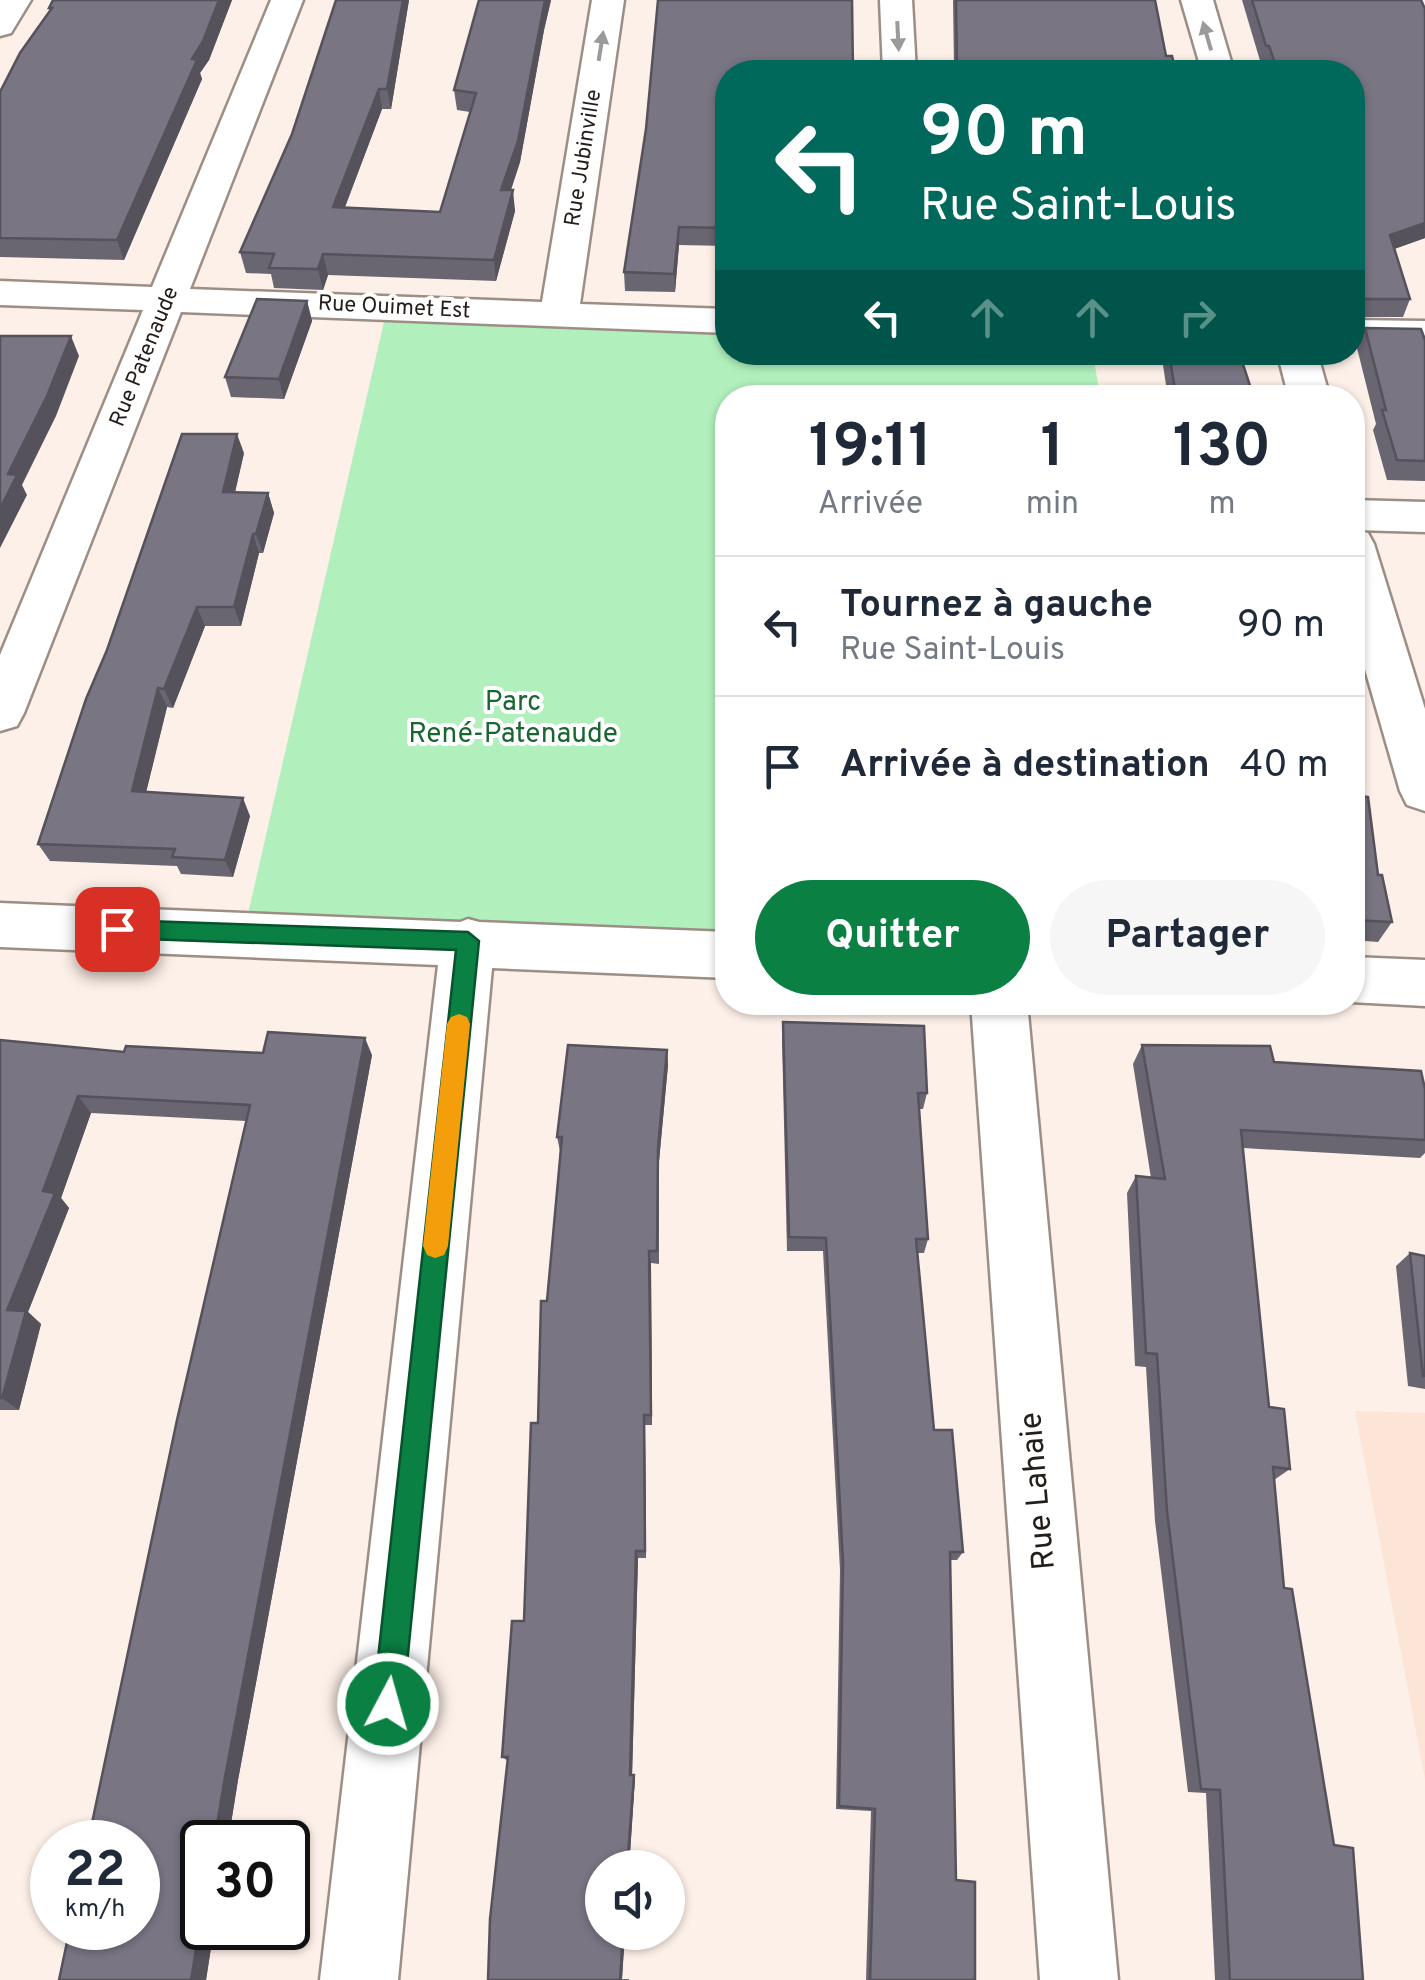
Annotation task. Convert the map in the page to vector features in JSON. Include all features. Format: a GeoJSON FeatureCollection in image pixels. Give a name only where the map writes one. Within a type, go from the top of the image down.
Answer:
{"type":"FeatureCollection","features":[{"type":"Feature","properties":{"kind":"street"},"geometry":{"type":"LineString","coordinates":[[0,26],[15,0]]}},
{"type":"Feature","properties":{"kind":"street","name":"Rue Patenaude"},"geometry":{"type":"LineString","coordinates":[[0,713],[286,0]]}},
{"type":"Feature","properties":{"kind":"street","name":"Rue Jubinville"},"geometry":{"type":"LineString","coordinates":[[559,316],[608,0]]}},
{"type":"Feature","properties":{"kind":"street"},"geometry":{"type":"LineString","coordinates":[[896,0],[899,60]]}},
{"type":"Feature","properties":{"kind":"street"},"geometry":{"type":"LineString","coordinates":[[1197,0],[1214,60]]}},
{"type":"Feature","properties":{"kind":"street","name":"Rue Ouimet Est"},"geometry":{"type":"LineString","coordinates":[[0,292],[715,322]]}},
{"type":"Feature","properties":{"kind":"street"},"geometry":{"type":"LineString","coordinates":[[1365,332],[1425,334]]}},
{"type":"Feature","properties":{"kind":"street"},"geometry":{"type":"LineString","coordinates":[[1365,515],[1425,517]]}},
{"type":"Feature","properties":{"kind":"street"},"geometry":{"type":"LineString","coordinates":[[1365,588],[1425,791]]}},
{"type":"Feature","properties":{"kind":"street"},"geometry":{"type":"LineString","coordinates":[[0,925],[468,941],[715,954]]}},
{"type":"Feature","properties":{"kind":"street"},"geometry":{"type":"LineString","coordinates":[[359,1980],[468,941]]}},
{"type":"Feature","properties":{"kind":"street"},"geometry":{"type":"LineString","coordinates":[[1365,981],[1425,983]]}},
{"type":"Feature","properties":{"kind":"street","name":"Rue Lahaie"},"geometry":{"type":"LineString","coordinates":[[1000,1015],[1079,1980]]}},
{"type":"Feature","properties":{"kind":"shaded area"},"geometry":{"type":"Polygon","coordinates":[[[1355,1411],[1425,1413],[1425,1779],[1355,1411]]]}},
{"type":"Feature","properties":{"kind":"green space","name":"Parc René-Patenaude"},"geometry":{"type":"Polygon","coordinates":[[[386,313],[715,322],[715,365],[1095,365],[1098,385],[715,385],[715,952],[244,931],[386,313]]]}},
{"type":"Feature","properties":{"kind":"building"},"geometry":{"type":"Polygon","coordinates":[[[53,0],[219,0],[192,59],[197,60],[117,240],[0,238],[0,92],[20,53],[52,8],[53,0]]]}},
{"type":"Feature","properties":{"kind":"building"},"geometry":{"type":"Polygon","coordinates":[[[336,0],[403,0],[387,89],[379,89],[333,207],[440,212],[476,93],[454,90],[479,0],[545,0],[518,141],[501,190],[513,190],[494,260],[323,254],[318,269],[269,268],[274,254],[240,252],[292,134],[336,0]]]}},
{"type":"Feature","properties":{"kind":"building"},"geometry":{"type":"Polygon","coordinates":[[[658,0],[852,0],[853,60],[715,60],[715,228],[679,227],[674,274],[624,272],[646,129],[658,0]]]}},
{"type":"Feature","properties":{"kind":"building"},"geometry":{"type":"Polygon","coordinates":[[[956,0],[1155,0],[1166,56],[1173,60],[957,60],[956,0]]]}},
{"type":"Feature","properties":{"kind":"building"},"geometry":{"type":"Polygon","coordinates":[[[1252,0],[1421,0],[1425,9],[1425,223],[1390,235],[1410,299],[1365,299],[1365,60],[1274,60],[1252,0]]]}},
{"type":"Feature","properties":{"kind":"building"},"geometry":{"type":"Polygon","coordinates":[[[257,299],[307,301],[279,379],[225,377],[257,299]]]}},
{"type":"Feature","properties":{"kind":"building"},"geometry":{"type":"Polygon","coordinates":[[[1365,328],[1421,329],[1425,340],[1425,461],[1397,460],[1365,328]]]}},
{"type":"Feature","properties":{"kind":"building"},"geometry":{"type":"Polygon","coordinates":[[[0,336],[71,336],[47,396],[8,474],[17,475],[0,509],[0,336]]]}},
{"type":"Feature","properties":{"kind":"building"},"geometry":{"type":"Polygon","coordinates":[[[1171,365],[1243,365],[1250,385],[1174,385],[1171,365]]]}},
{"type":"Feature","properties":{"kind":"building"},"geometry":{"type":"Polygon","coordinates":[[[182,434],[237,434],[223,492],[268,493],[234,607],[197,607],[164,689],[158,688],[132,791],[243,798],[225,860],[172,857],[175,849],[38,844],[86,699],[107,650],[182,434]]]}},
{"type":"Feature","properties":{"kind":"building"},"geometry":{"type":"Polygon","coordinates":[[[1365,796],[1378,875],[1382,875],[1392,922],[1365,921],[1365,796]]]}},
{"type":"Feature","properties":{"kind":"building"},"geometry":{"type":"Polygon","coordinates":[[[783,1022],[924,1026],[927,1093],[918,1093],[928,1239],[916,1239],[934,1430],[952,1430],[963,1552],[950,1552],[956,1880],[975,1882],[975,1980],[870,1980],[875,1809],[839,1806],[843,1562],[826,1238],[789,1237],[783,1022]]]}},
{"type":"Feature","properties":{"kind":"building"},"geometry":{"type":"Polygon","coordinates":[[[268,1032],[365,1038],[218,1820],[180,1820],[180,1950],[196,1950],[191,1980],[59,1980],[65,1950],[160,1950],[160,1820],[93,1820],[177,1420],[250,1105],[78,1096],[43,1191],[55,1193],[7,1310],[26,1311],[0,1398],[0,1040],[124,1052],[126,1046],[263,1053],[268,1032]]]}},
{"type":"Feature","properties":{"kind":"building"},"geometry":{"type":"Polygon","coordinates":[[[568,1045],[667,1050],[658,1147],[657,1251],[649,1251],[651,1415],[644,1415],[645,1551],[636,1551],[630,1775],[634,1775],[628,1850],[585,1850],[585,1950],[622,1950],[620,1980],[488,1980],[490,1919],[508,1757],[502,1757],[512,1621],[524,1621],[531,1423],[538,1423],[541,1301],[547,1301],[562,1137],[557,1137],[568,1045]]]}},
{"type":"Feature","properties":{"kind":"building"},"geometry":{"type":"Polygon","coordinates":[[[1142,1045],[1270,1046],[1274,1062],[1421,1071],[1425,1140],[1241,1130],[1269,1407],[1284,1409],[1290,1469],[1273,1467],[1284,1588],[1292,1589],[1334,1845],[1353,1848],[1363,1980],[1230,1980],[1220,1790],[1201,1789],[1167,1511],[1157,1354],[1146,1353],[1136,1176],[1165,1179],[1142,1045]]]}},
{"type":"Feature","properties":{"kind":"building"},"geometry":{"type":"Polygon","coordinates":[[[1410,1253],[1425,1256],[1425,1376],[1423,1376],[1410,1253]]]}},
{"type":"Feature","properties":{"kind":"slow traffic"},"geometry":{"type":"LineString","coordinates":[[435,1246],[459,1024]]}},
{"type":"Feature","properties":{"kind":"route"},"geometry":{"type":"LineString","coordinates":[[117,929],[468,941],[388,1704]]}}]}
